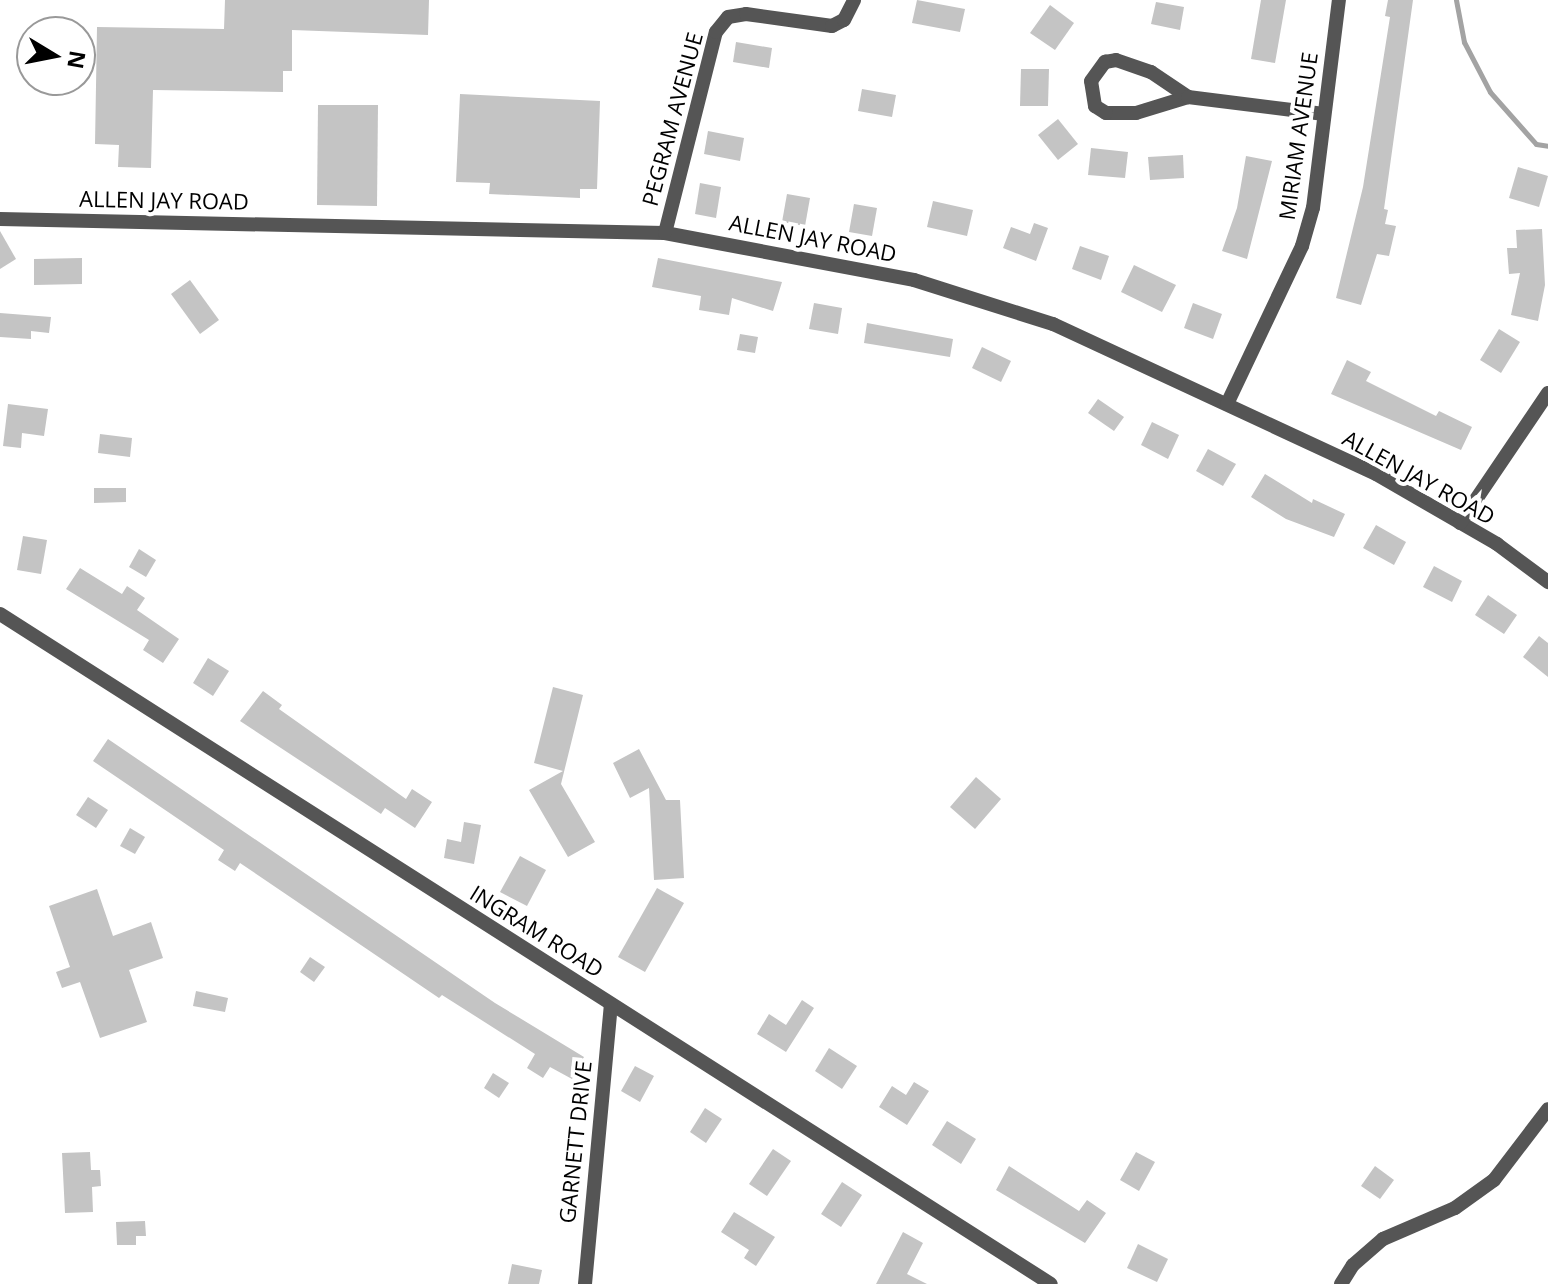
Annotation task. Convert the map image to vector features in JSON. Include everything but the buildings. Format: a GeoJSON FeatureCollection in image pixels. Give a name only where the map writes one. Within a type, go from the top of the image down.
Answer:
{"type":"FeatureCollection","features":[{"type":"Feature","properties":{"kind":"street","name":"PEGRAM AVENUE"},"geometry":{"type":"LineString","coordinates":[[665,233],[716,32],[728,17],[746,14],[832,26],[844,20],[854,0]]}},
{"type":"Feature","properties":{"kind":"street","name":"MIRIAM AVENUE"},"geometry":{"type":"LineString","coordinates":[[1227,404],[1256,354],[1302,246],[1339,0]]}},
{"type":"Feature","properties":{"kind":"street"},"geometry":{"type":"LineString","coordinates":[[1188,97],[1151,72],[1116,60],[1105,62],[1091,81],[1095,106],[1106,113],[1136,113],[1188,97],[1324,114]]}},
{"type":"Feature","properties":{"kind":"street","name":"ALLEN JAY ROAD"},"geometry":{"type":"LineString","coordinates":[[0,219],[665,233],[959,292],[1053,324],[1376,474],[1460,523],[1548,582]]}},
{"type":"Feature","properties":{"kind":"street"},"geometry":{"type":"LineString","coordinates":[[1460,523],[1548,393]]}},
{"type":"Feature","properties":{"kind":"street","name":"INGRAM ROAD"},"geometry":{"type":"LineString","coordinates":[[0,614],[1051,1284]]}},
{"type":"Feature","properties":{"kind":"street","name":"GARNETT DRIVE"},"geometry":{"type":"LineString","coordinates":[[585,1284],[611,1004]]}},
{"type":"Feature","properties":{"kind":"street"},"geometry":{"type":"LineString","coordinates":[[1341,1284],[1353,1265],[1383,1239],[1455,1208],[1494,1180],[1548,1109]]}},
{"type":"Feature","properties":{"kind":"waterway"},"geometry":{"type":"LineString","coordinates":[[1456,0],[1464,42],[1490,92],[1536,144],[1548,146]]}}]}
